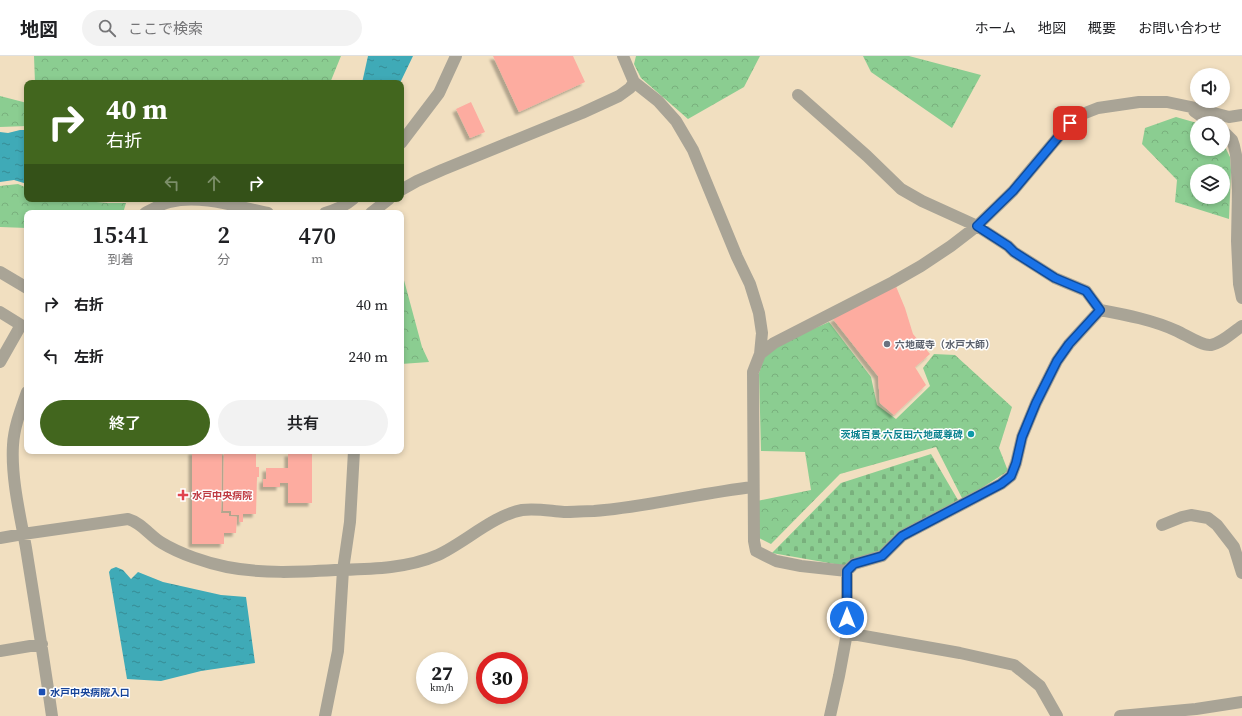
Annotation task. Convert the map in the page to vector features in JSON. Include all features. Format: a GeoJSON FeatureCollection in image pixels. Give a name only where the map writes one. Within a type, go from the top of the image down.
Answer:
{"type":"FeatureCollection","features":[{"type":"Feature","properties":{"kind":"street"},"geometry":{"type":"LineString","coordinates":[[404,139],[439,93],[456,56]]}},
{"type":"Feature","properties":{"kind":"street"},"geometry":{"type":"LineString","coordinates":[[623,56],[634,82],[658,101],[676,121],[693,150],[734,251],[750,284],[759,313],[762,333],[760,354],[753,372],[753,488],[754,541],[756,551],[776,561],[801,566],[847,571]]}},
{"type":"Feature","properties":{"kind":"street"},"geometry":{"type":"LineString","coordinates":[[404,188],[442,170],[620,96],[630,88],[634,82]]}},
{"type":"Feature","properties":{"kind":"street"},"geometry":{"type":"LineString","coordinates":[[798,95],[867,156],[901,189],[922,201],[977,226],[1055,278],[1086,291],[1100,310],[1136,317],[1170,328],[1203,344],[1210,345],[1218,343],[1242,326]]}},
{"type":"Feature","properties":{"kind":"street"},"geometry":{"type":"LineString","coordinates":[[760,354],[774,343],[921,266],[951,246],[977,226],[1013,191],[1070,123],[1080,115],[1098,108],[1139,102],[1167,102],[1190,107]]}},
{"type":"Feature","properties":{"kind":"street"},"geometry":{"type":"LineString","coordinates":[[1192,108],[1202,116]]}},
{"type":"Feature","properties":{"kind":"street"},"geometry":{"type":"LineString","coordinates":[[1195,108],[1229,117],[1242,115]]}},
{"type":"Feature","properties":{"kind":"street"},"geometry":{"type":"LineString","coordinates":[[1230,140],[1234,146],[1236,155],[1238,190],[1238,277],[1242,298]]}},
{"type":"Feature","properties":{"kind":"street"},"geometry":{"type":"LineString","coordinates":[[150,210],[170,202]]}},
{"type":"Feature","properties":{"kind":"street"},"geometry":{"type":"LineString","coordinates":[[217,202],[254,210]]}},
{"type":"Feature","properties":{"kind":"street"},"geometry":{"type":"LineString","coordinates":[[335,210],[350,202]]}},
{"type":"Feature","properties":{"kind":"street"},"geometry":{"type":"LineString","coordinates":[[374,210],[385,202]]}},
{"type":"Feature","properties":{"kind":"street"},"geometry":{"type":"LineString","coordinates":[[0,272],[24,286]]}},
{"type":"Feature","properties":{"kind":"street"},"geometry":{"type":"LineString","coordinates":[[830,716],[847,633],[847,571],[854,564],[882,556],[902,536],[1001,484],[1011,476],[1016,463],[1022,437],[1057,361],[1069,344],[1100,310]]}},
{"type":"Feature","properties":{"kind":"street"},"geometry":{"type":"LineString","coordinates":[[0,312],[21,325],[0,362]]}},
{"type":"Feature","properties":{"kind":"street"},"geometry":{"type":"LineString","coordinates":[[24,402],[15,431],[13,465],[52,716]]}},
{"type":"Feature","properties":{"kind":"street"},"geometry":{"type":"LineString","coordinates":[[325,716],[338,651],[343,570],[350,522],[354,454]]}},
{"type":"Feature","properties":{"kind":"street"},"geometry":{"type":"LineString","coordinates":[[0,538],[128,519],[134,520],[162,543],[192,557],[226,567],[254,572],[285,573],[343,570],[397,566],[439,555],[500,519],[521,510],[565,512],[595,510],[633,506],[753,488]]}},
{"type":"Feature","properties":{"kind":"street"},"geometry":{"type":"LineString","coordinates":[[1162,525],[1182,516],[1191,515],[1208,518],[1217,524],[1234,547],[1242,573]]}},
{"type":"Feature","properties":{"kind":"street"},"geometry":{"type":"LineString","coordinates":[[847,633],[960,653],[1014,665],[1040,686],[1057,716]]}},
{"type":"Feature","properties":{"kind":"street"},"geometry":{"type":"LineString","coordinates":[[0,651],[42,644]]}},
{"type":"Feature","properties":{"kind":"street"},"geometry":{"type":"LineString","coordinates":[[1120,716],[1196,709],[1242,702]]}},
{"type":"Feature","properties":{"kind":"green space"},"geometry":{"type":"Polygon","coordinates":[[[34,56],[341,56],[331,80],[35,80],[34,56]]]}},
{"type":"Feature","properties":{"kind":"green space"},"geometry":{"type":"Polygon","coordinates":[[[636,56],[760,56],[744,87],[688,119],[641,78],[634,64],[636,56]]]}},
{"type":"Feature","properties":{"kind":"green space"},"geometry":{"type":"Polygon","coordinates":[[[863,56],[909,56],[981,75],[952,128],[871,72],[863,56]]]}},
{"type":"Feature","properties":{"kind":"green space"},"geometry":{"type":"Polygon","coordinates":[[[0,96],[24,102],[24,126],[0,127],[0,96]]]}},
{"type":"Feature","properties":{"kind":"green space"},"geometry":{"type":"Polygon","coordinates":[[[1176,117],[1190,121],[1190,156],[1230,156],[1231,170],[1230,194],[1230,164],[1190,164],[1190,204],[1230,204],[1229,219],[1175,202],[1177,180],[1142,144],[1145,128],[1176,117]]]}},
{"type":"Feature","properties":{"kind":"green space"},"geometry":{"type":"Polygon","coordinates":[[[18,184],[24,187],[24,202],[126,203],[124,210],[24,210],[24,228],[0,227],[0,186],[18,184]]]}},
{"type":"Feature","properties":{"kind":"green space"},"geometry":{"type":"Polygon","coordinates":[[[404,280],[422,347],[429,362],[404,364],[404,280]]]}},
{"type":"Feature","properties":{"kind":"green space"},"geometry":{"type":"Polygon","coordinates":[[[829,322],[871,377],[877,405],[896,419],[930,386],[923,368],[934,354],[955,355],[1012,407],[999,448],[1008,471],[963,500],[936,447],[840,474],[771,544],[757,537],[757,501],[811,490],[805,452],[761,451],[759,373],[767,349],[829,322]]]}},
{"type":"Feature","properties":{"kind":"green space"},"geometry":{"type":"Polygon","coordinates":[[[931,454],[958,500],[899,533],[882,551],[846,566],[772,553],[841,483],[931,454]]]}},
{"type":"Feature","properties":{"kind":"water"},"geometry":{"type":"Polygon","coordinates":[[[368,56],[413,56],[401,80],[363,80],[368,56]]]}},
{"type":"Feature","properties":{"kind":"water"},"geometry":{"type":"Polygon","coordinates":[[[24,130],[24,183],[14,180],[0,182],[0,132],[8,133],[24,130]]]}},
{"type":"Feature","properties":{"kind":"water"},"geometry":{"type":"Polygon","coordinates":[[[116,567],[123,570],[131,579],[138,572],[163,582],[221,595],[246,597],[255,663],[201,671],[161,681],[127,679],[109,572],[111,569],[116,567]]]}},
{"type":"Feature","properties":{"kind":"building"},"geometry":{"type":"Polygon","coordinates":[[[493,56],[573,56],[585,82],[519,112],[493,56]]]}},
{"type":"Feature","properties":{"kind":"building"},"geometry":{"type":"Polygon","coordinates":[[[471,102],[485,132],[470,138],[456,109],[471,102]]]}},
{"type":"Feature","properties":{"kind":"building","name":"六地蔵寺（水戸大師）"},"geometry":{"type":"Polygon","coordinates":[[[895,284],[905,308],[913,334],[930,354],[915,367],[926,385],[894,415],[880,403],[878,376],[833,319],[895,284]]]}},
{"type":"Feature","properties":{"kind":"building"},"geometry":{"type":"Polygon","coordinates":[[[192,454],[222,454],[221,513],[229,513],[229,516],[237,517],[236,533],[224,533],[224,544],[192,544],[192,454]]]}},
{"type":"Feature","properties":{"kind":"building"},"geometry":{"type":"Polygon","coordinates":[[[224,454],[256,454],[256,467],[259,467],[259,477],[257,477],[256,514],[243,514],[243,522],[239,522],[239,515],[231,515],[231,511],[223,511],[224,454]]]}},
{"type":"Feature","properties":{"kind":"building"},"geometry":{"type":"Polygon","coordinates":[[[288,454],[312,454],[312,503],[288,503],[288,483],[280,483],[280,487],[263,487],[263,479],[266,479],[266,468],[288,468],[288,454]]]}},
{"type":"Feature","properties":{"kind":"place","name":"六地蔵寺（水戸大師）"},"geometry":{"type":"Point","coordinates":[887,344]}},
{"type":"Feature","properties":{"kind":"place","name":"茨城百景 六反田六地蔵尊碑"},"geometry":{"type":"Point","coordinates":[971,434]}},
{"type":"Feature","properties":{"kind":"place","name":"水戸中央病院"},"geometry":{"type":"Point","coordinates":[183,495]}},
{"type":"Feature","properties":{"kind":"place","name":"水戸中央病院入口"},"geometry":{"type":"Point","coordinates":[42,692]}},
{"type":"Feature","properties":{"kind":"route"},"geometry":{"type":"LineString","coordinates":[[847,618],[847,571],[854,564],[882,556],[902,536],[1001,484],[1011,476],[1016,463],[1022,437],[1036,403],[1057,361],[1069,344],[1100,310],[1086,291],[1055,278],[1043,271],[977,226],[1013,191],[1070,123]]}}]}
